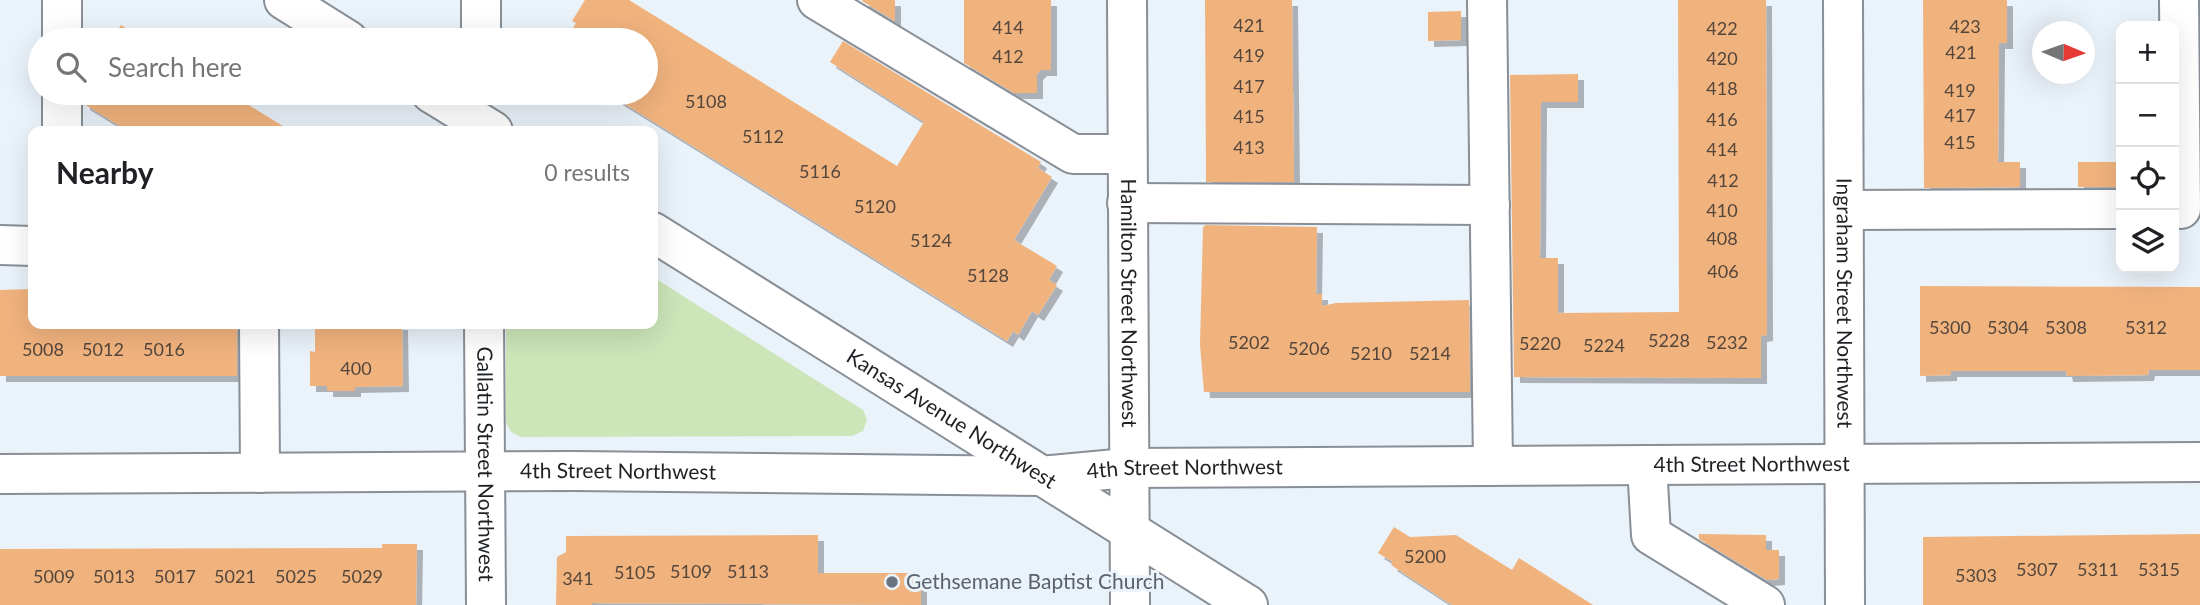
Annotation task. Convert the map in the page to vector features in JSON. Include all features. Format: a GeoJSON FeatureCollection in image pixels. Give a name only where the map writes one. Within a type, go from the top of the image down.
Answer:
{"type":"FeatureCollection","features":[{"type":"Feature","properties":{"kind":"street"},"geometry":{"type":"LineString","coordinates":[[62,0],[62,28]]}},
{"type":"Feature","properties":{"kind":"street"},"geometry":{"type":"LineString","coordinates":[[284,0],[329,28]]}},
{"type":"Feature","properties":{"kind":"street"},"geometry":{"type":"LineString","coordinates":[[481,0],[481,28]]}},
{"type":"Feature","properties":{"kind":"street"},"geometry":{"type":"LineString","coordinates":[[817,0],[1073,153],[1127,154]]}},
{"type":"Feature","properties":{"kind":"street","name":"Hamilton Street Northwest"},"geometry":{"type":"LineString","coordinates":[[1127,0],[1127,468],[1130,605]]}},
{"type":"Feature","properties":{"kind":"street"},"geometry":{"type":"LineString","coordinates":[[1487,0],[1493,465]]}},
{"type":"Feature","properties":{"kind":"street","name":"Ingraham Street Northwest"},"geometry":{"type":"LineString","coordinates":[[1843,0],[1845,605]]}},
{"type":"Feature","properties":{"kind":"street"},"geometry":{"type":"LineString","coordinates":[[2179,0],[2185,209]]}},
{"type":"Feature","properties":{"kind":"street"},"geometry":{"type":"LineString","coordinates":[[62,105],[62,126]]}},
{"type":"Feature","properties":{"kind":"street"},"geometry":{"type":"LineString","coordinates":[[455,105],[484,120]]}},
{"type":"Feature","properties":{"kind":"street"},"geometry":{"type":"LineString","coordinates":[[1127,203],[1490,205]]}},
{"type":"Feature","properties":{"kind":"street"},"geometry":{"type":"LineString","coordinates":[[1844,210],[2116,209]]}},
{"type":"Feature","properties":{"kind":"street","name":"Kansas Avenue Northwest"},"geometry":{"type":"LineString","coordinates":[[658,235],[1248,605]]}},
{"type":"Feature","properties":{"kind":"street"},"geometry":{"type":"LineString","coordinates":[[0,246],[28,246]]}},
{"type":"Feature","properties":{"kind":"street"},"geometry":{"type":"LineString","coordinates":[[259,329],[260,473]]}},
{"type":"Feature","properties":{"kind":"street","name":"Gallatin Street Northwest"},"geometry":{"type":"LineString","coordinates":[[484,329],[486,605]]}},
{"type":"Feature","properties":{"kind":"street","name":"4th Street Northwest"},"geometry":{"type":"LineString","coordinates":[[0,474],[485,471],[1041,476],[1127,468],[2200,462]]}},
{"type":"Feature","properties":{"kind":"street"},"geometry":{"type":"LineString","coordinates":[[1647,465],[1651,535],[1765,605]]}},
{"type":"Feature","properties":{"kind":"green space"},"geometry":{"type":"Polygon","coordinates":[[[658,280],[863,410],[867,419],[863,431],[852,436],[521,437],[511,432],[506,423],[506,329],[658,329],[658,280]]]}},
{"type":"Feature","properties":{"kind":"building"},"geometry":{"type":"Polygon","coordinates":[[[585,0],[629,0],[897,166],[924,122],[830,62],[843,41],[1041,162],[1038,168],[1052,177],[1014,240],[1057,266],[1049,280],[1057,285],[1038,315],[1032,311],[1018,335],[1013,331],[1007,341],[626,105],[658,105],[658,28],[573,28],[576,23],[572,21],[585,0]]]}},
{"type":"Feature","properties":{"kind":"building"},"geometry":{"type":"Polygon","coordinates":[[[895,0],[895,21],[862,1],[895,0]]]}},
{"type":"Feature","properties":{"kind":"building"},"geometry":{"type":"Polygon","coordinates":[[[964,0],[1051,0],[1051,70],[1041,70],[1037,74],[1037,93],[1014,93],[964,63],[964,0]]]}},
{"type":"Feature","properties":{"kind":"building"},"geometry":{"type":"Polygon","coordinates":[[[1205,0],[1292,0],[1294,182],[1206,182],[1205,0]]]}},
{"type":"Feature","properties":{"kind":"building"},"geometry":{"type":"Polygon","coordinates":[[[1678,0],[1766,0],[1767,335],[1761,336],[1761,378],[1514,377],[1510,75],[1578,74],[1578,102],[1541,102],[1540,258],[1558,258],[1558,313],[1679,312],[1678,0]]]}},
{"type":"Feature","properties":{"kind":"building"},"geometry":{"type":"Polygon","coordinates":[[[1923,0],[2007,0],[2007,43],[1999,43],[1998,162],[2020,162],[2020,187],[1924,188],[1923,0]]]}},
{"type":"Feature","properties":{"kind":"building"},"geometry":{"type":"Polygon","coordinates":[[[1461,11],[1461,40],[1428,41],[1428,12],[1461,11]]]}},
{"type":"Feature","properties":{"kind":"building"},"geometry":{"type":"Polygon","coordinates":[[[86,105],[249,105],[283,126],[120,126],[86,105]]]}},
{"type":"Feature","properties":{"kind":"building"},"geometry":{"type":"Polygon","coordinates":[[[2078,162],[2116,162],[2116,187],[2078,187],[2078,162]]]}},
{"type":"Feature","properties":{"kind":"building"},"geometry":{"type":"Polygon","coordinates":[[[1203,227],[1317,227],[1316,294],[1322,294],[1322,306],[1336,303],[1469,300],[1470,392],[1204,392],[1200,345],[1203,227]]]}},
{"type":"Feature","properties":{"kind":"building"},"geometry":{"type":"Polygon","coordinates":[[[1920,286],[2200,287],[2200,370],[2149,370],[2148,375],[2067,376],[2066,371],[1951,371],[1951,375],[1920,376],[1920,286]]]}},
{"type":"Feature","properties":{"kind":"building"},"geometry":{"type":"Polygon","coordinates":[[[28,289],[28,329],[237,329],[237,376],[0,376],[0,290],[28,289]]]}},
{"type":"Feature","properties":{"kind":"building"},"geometry":{"type":"Polygon","coordinates":[[[315,329],[402,329],[403,386],[355,387],[355,391],[327,391],[327,386],[310,386],[310,351],[315,352],[315,329]]]}},
{"type":"Feature","properties":{"kind":"building"},"geometry":{"type":"Polygon","coordinates":[[[1394,527],[1410,537],[1456,535],[1512,570],[1519,558],[1593,605],[1452,605],[1391,565],[1393,562],[1378,553],[1394,527]]]}},
{"type":"Feature","properties":{"kind":"building"},"geometry":{"type":"Polygon","coordinates":[[[1699,534],[1766,535],[1766,550],[1779,550],[1779,579],[1767,580],[1699,539],[1699,534]]]}},
{"type":"Feature","properties":{"kind":"building"},"geometry":{"type":"Polygon","coordinates":[[[2200,534],[2200,605],[1923,605],[1923,537],[2200,534]]]}},
{"type":"Feature","properties":{"kind":"building"},"geometry":{"type":"Polygon","coordinates":[[[818,535],[818,573],[921,573],[921,605],[556,605],[557,557],[566,552],[566,536],[818,535]]]}},
{"type":"Feature","properties":{"kind":"building"},"geometry":{"type":"Polygon","coordinates":[[[382,544],[417,544],[416,605],[0,605],[0,549],[382,548],[382,544]]]}},
{"type":"Feature","properties":{"kind":"place","name":"Gethsemane Baptist Church"},"geometry":{"type":"Point","coordinates":[892,582]}}]}
